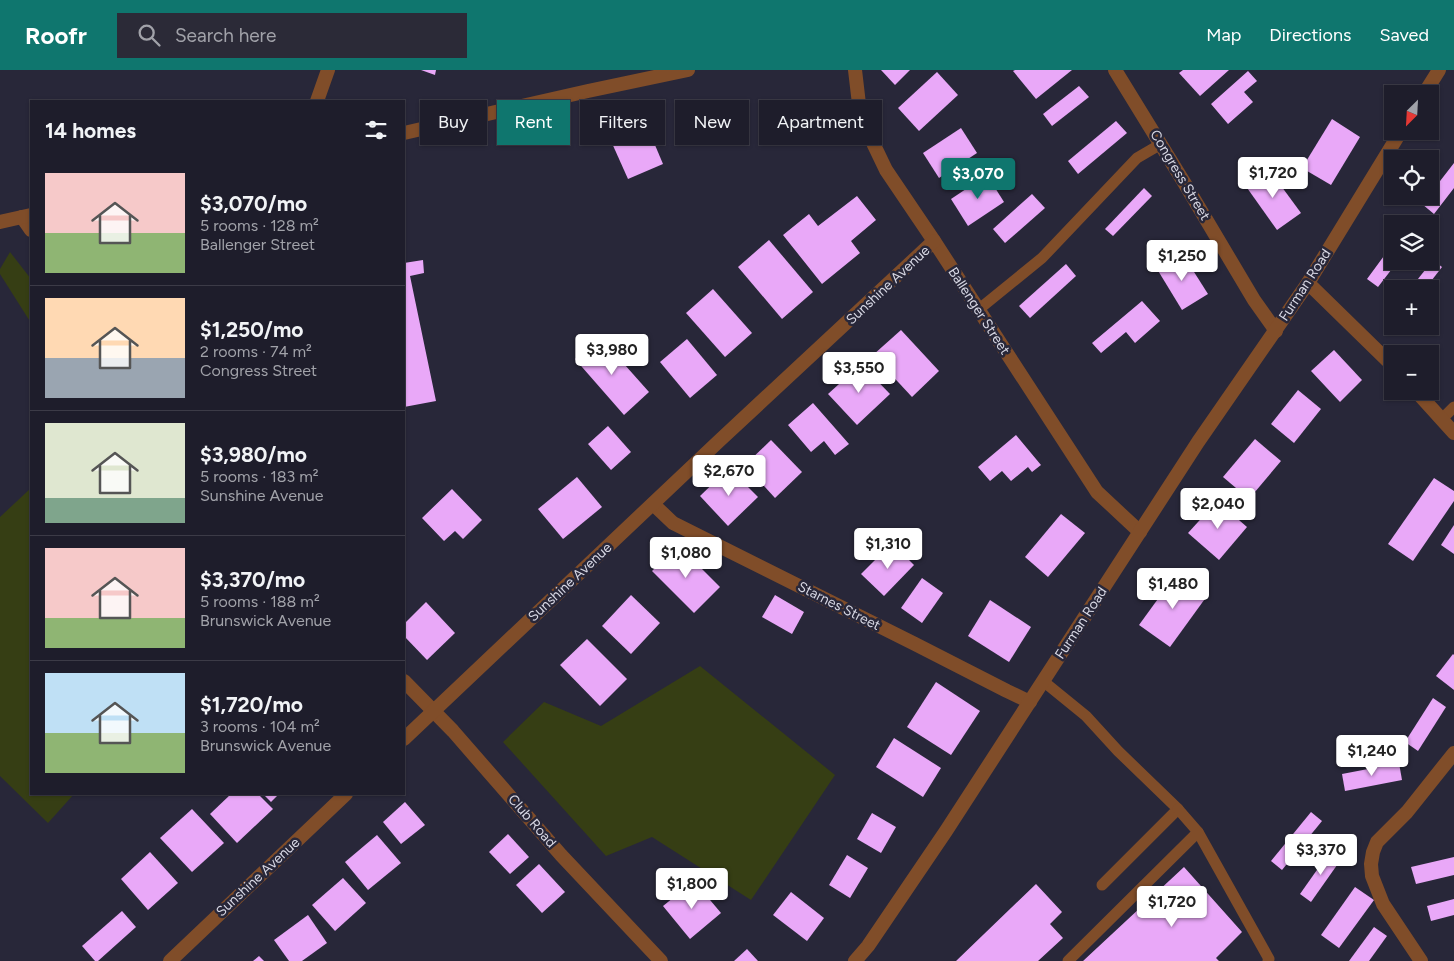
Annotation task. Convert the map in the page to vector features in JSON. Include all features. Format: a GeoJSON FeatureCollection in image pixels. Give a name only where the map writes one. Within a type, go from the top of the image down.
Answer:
{"type":"FeatureCollection","features":[{"type":"Feature","properties":{"kind":"street"},"geometry":{"type":"LineString","coordinates":[[317,100],[328,70]]}},
{"type":"Feature","properties":{"kind":"street"},"geometry":{"type":"LineString","coordinates":[[405,133],[688,70]]}},
{"type":"Feature","properties":{"kind":"street","name":"Ballenger Street"},"geometry":{"type":"LineString","coordinates":[[854,70],[860,104],[874,144],[886,170],[1097,492],[1140,532]]}},
{"type":"Feature","properties":{"kind":"street","name":"Congress Street"},"geometry":{"type":"LineString","coordinates":[[1115,70],[1254,300],[1276,331]]}},
{"type":"Feature","properties":{"kind":"street"},"geometry":{"type":"LineString","coordinates":[[1430,85],[1439,70]]}},
{"type":"Feature","properties":{"kind":"street","name":"Furman Road"},"geometry":{"type":"LineString","coordinates":[[855,961],[868,946],[940,840],[1198,442],[1308,283],[1395,140]]}},
{"type":"Feature","properties":{"kind":"street"},"geometry":{"type":"LineString","coordinates":[[0,222],[27,216]]}},
{"type":"Feature","properties":{"kind":"street","name":"Sunshine Avenue"},"geometry":{"type":"LineString","coordinates":[[405,738],[934,241]]}},
{"type":"Feature","properties":{"kind":"street"},"geometry":{"type":"LineString","coordinates":[[1308,283],[1384,357]]}},
{"type":"Feature","properties":{"kind":"street"},"geometry":{"type":"LineString","coordinates":[[1424,400],[1454,433]]}},
{"type":"Feature","properties":{"kind":"street","name":"Starnes Street"},"geometry":{"type":"LineString","coordinates":[[653,504],[673,523],[1030,702]]}},
{"type":"Feature","properties":{"kind":"street","name":"Club Road"},"geometry":{"type":"LineString","coordinates":[[405,683],[453,731],[561,855],[661,961]]}},
{"type":"Feature","properties":{"kind":"street"},"geometry":{"type":"LineString","coordinates":[[1421,961],[1383,904],[1372,876],[1371,864],[1377,842],[1407,812],[1454,753]]}},
{"type":"Feature","properties":{"kind":"street","name":"Sunshine Avenue"},"geometry":{"type":"LineString","coordinates":[[170,961],[345,795]]}},
{"type":"Feature","properties":{"kind":"lane"},"geometry":{"type":"LineString","coordinates":[[978,310],[1042,258],[1137,158],[1161,144]]}},
{"type":"Feature","properties":{"kind":"lane"},"geometry":{"type":"LineString","coordinates":[[1442,420],[1454,407]]}},
{"type":"Feature","properties":{"kind":"lane"},"geometry":{"type":"LineString","coordinates":[[1044,681],[1086,716],[1118,752],[1178,809],[1198,832],[1269,959],[1268,961]]}},
{"type":"Feature","properties":{"kind":"lane"},"geometry":{"type":"LineString","coordinates":[[1102,885],[1178,809]]}},
{"type":"Feature","properties":{"kind":"lane"},"geometry":{"type":"LineString","coordinates":[[1068,961],[1198,832]]}},
{"type":"Feature","properties":{"kind":"green space"},"geometry":{"type":"Polygon","coordinates":[[[10,252],[30,278],[30,321],[0,274],[0,269],[10,252]]]}},
{"type":"Feature","properties":{"kind":"green space"},"geometry":{"type":"Polygon","coordinates":[[[30,489],[30,795],[73,795],[48,823],[0,776],[0,517],[30,489]]]}},
{"type":"Feature","properties":{"kind":"green space"},"geometry":{"type":"Polygon","coordinates":[[[700,666],[835,775],[751,900],[652,837],[606,856],[503,742],[544,702],[601,726],[700,666]]]}},
{"type":"Feature","properties":{"kind":"building"},"geometry":{"type":"Polygon","coordinates":[[[421,70],[436,70],[435,75],[421,70]]]}},
{"type":"Feature","properties":{"kind":"building"},"geometry":{"type":"Polygon","coordinates":[[[881,70],[910,70],[895,85],[881,70]]]}},
{"type":"Feature","properties":{"kind":"building"},"geometry":{"type":"Polygon","coordinates":[[[1072,70],[1036,99],[1013,71],[1072,70]]]}},
{"type":"Feature","properties":{"kind":"building"},"geometry":{"type":"Polygon","coordinates":[[[1183,70],[1229,70],[1200,96],[1179,73],[1183,70]]]}},
{"type":"Feature","properties":{"kind":"building"},"geometry":{"type":"Polygon","coordinates":[[[1248,71],[1257,81],[1244,92],[1253,102],[1228,124],[1211,104],[1248,71]]]}},
{"type":"Feature","properties":{"kind":"building"},"geometry":{"type":"Polygon","coordinates":[[[937,72],[958,95],[919,131],[898,108],[937,72]]]}},
{"type":"Feature","properties":{"kind":"building"},"geometry":{"type":"Polygon","coordinates":[[[1079,86],[1089,97],[1052,126],[1043,114],[1079,86]]]}},
{"type":"Feature","properties":{"kind":"building"},"geometry":{"type":"Polygon","coordinates":[[[1332,119],[1360,137],[1331,185],[1302,168],[1332,119]]]}},
{"type":"Feature","properties":{"kind":"building"},"geometry":{"type":"Polygon","coordinates":[[[1116,121],[1127,133],[1078,174],[1068,161],[1116,121]]]}},
{"type":"Feature","properties":{"kind":"building"},"geometry":{"type":"Polygon","coordinates":[[[961,128],[977,153],[939,178],[923,153],[961,128]]]}},
{"type":"Feature","properties":{"kind":"building"},"geometry":{"type":"Polygon","coordinates":[[[613,145],[655,145],[663,164],[628,179],[613,145]]]}},
{"type":"Feature","properties":{"kind":"building"},"geometry":{"type":"Polygon","coordinates":[[[1454,163],[1454,188],[1434,214],[1423,205],[1439,205],[1439,182],[1454,163]]]}},
{"type":"Feature","properties":{"kind":"building"},"geometry":{"type":"Polygon","coordinates":[[[1268,168],[1301,213],[1277,230],[1245,185],[1268,168]]]}},
{"type":"Feature","properties":{"kind":"building"},"geometry":{"type":"Polygon","coordinates":[[[987,175],[1004,202],[968,226],[951,199],[987,175]]]}},
{"type":"Feature","properties":{"kind":"building"},"geometry":{"type":"Polygon","coordinates":[[[1144,188],[1152,196],[1113,236],[1105,229],[1144,188]]]}},
{"type":"Feature","properties":{"kind":"building"},"geometry":{"type":"Polygon","coordinates":[[[1032,194],[1045,208],[1005,243],[993,229],[1032,194]]]}},
{"type":"Feature","properties":{"kind":"building"},"geometry":{"type":"Polygon","coordinates":[[[857,196],[876,220],[851,241],[860,253],[822,284],[783,235],[809,214],[818,226],[857,196]]]}},
{"type":"Feature","properties":{"kind":"building"},"geometry":{"type":"Polygon","coordinates":[[[769,240],[813,292],[782,319],[738,267],[769,240]]]}},
{"type":"Feature","properties":{"kind":"building"},"geometry":{"type":"Polygon","coordinates":[[[1182,253],[1208,294],[1182,310],[1157,269],[1182,253]]]}},
{"type":"Feature","properties":{"kind":"building"},"geometry":{"type":"Polygon","coordinates":[[[1384,256],[1384,270],[1391,270],[1378,287],[1367,279],[1384,256]]]}},
{"type":"Feature","properties":{"kind":"building"},"geometry":{"type":"Polygon","coordinates":[[[423,260],[424,273],[410,276],[436,401],[405,407],[405,263],[423,260]]]}},
{"type":"Feature","properties":{"kind":"building"},"geometry":{"type":"Polygon","coordinates":[[[1066,264],[1076,276],[1030,318],[1019,306],[1066,264]]]}},
{"type":"Feature","properties":{"kind":"building"},"geometry":{"type":"Polygon","coordinates":[[[1439,265],[1442,267],[1432,280],[1417,280],[1425,270],[1439,270],[1439,265]]]}},
{"type":"Feature","properties":{"kind":"building"},"geometry":{"type":"Polygon","coordinates":[[[713,289],[752,333],[725,357],[686,313],[713,289]]]}},
{"type":"Feature","properties":{"kind":"building"},"geometry":{"type":"Polygon","coordinates":[[[1142,301],[1160,321],[1135,343],[1126,332],[1101,353],[1092,343],[1142,301]]]}},
{"type":"Feature","properties":{"kind":"building"},"geometry":{"type":"Polygon","coordinates":[[[901,330],[939,371],[912,397],[873,355],[901,330]]]}},
{"type":"Feature","properties":{"kind":"building"},"geometry":{"type":"Polygon","coordinates":[[[600,337],[649,392],[624,415],[575,359],[600,337]]]}},
{"type":"Feature","properties":{"kind":"building"},"geometry":{"type":"Polygon","coordinates":[[[687,339],[717,375],[690,398],[660,362],[687,339]]]}},
{"type":"Feature","properties":{"kind":"building"},"geometry":{"type":"Polygon","coordinates":[[[1334,350],[1362,380],[1340,402],[1311,371],[1334,350]]]}},
{"type":"Feature","properties":{"kind":"building"},"geometry":{"type":"Polygon","coordinates":[[[861,364],[890,394],[857,425],[828,394],[861,364]]]}},
{"type":"Feature","properties":{"kind":"building"},"geometry":{"type":"Polygon","coordinates":[[[1298,390],[1321,409],[1294,443],[1271,424],[1298,390]]]}},
{"type":"Feature","properties":{"kind":"building"},"geometry":{"type":"Polygon","coordinates":[[[813,403],[849,444],[835,455],[824,441],[811,452],[788,425],[813,403]]]}},
{"type":"Feature","properties":{"kind":"building"},"geometry":{"type":"Polygon","coordinates":[[[608,426],[631,452],[611,470],[588,444],[608,426]]]}},
{"type":"Feature","properties":{"kind":"building"},"geometry":{"type":"Polygon","coordinates":[[[1016,435],[1041,465],[1032,472],[1028,467],[1011,481],[1002,471],[990,481],[978,467],[1016,435]]]}},
{"type":"Feature","properties":{"kind":"building"},"geometry":{"type":"Polygon","coordinates":[[[1255,439],[1281,461],[1249,499],[1223,477],[1255,439]]]}},
{"type":"Feature","properties":{"kind":"building"},"geometry":{"type":"Polygon","coordinates":[[[771,440],[802,472],[775,498],[745,465],[771,440]]]}},
{"type":"Feature","properties":{"kind":"building"},"geometry":{"type":"Polygon","coordinates":[[[729,468],[758,497],[728,526],[700,496],[729,468]]]}},
{"type":"Feature","properties":{"kind":"building"},"geometry":{"type":"Polygon","coordinates":[[[577,477],[602,507],[563,539],[538,509],[577,477]]]}},
{"type":"Feature","properties":{"kind":"building"},"geometry":{"type":"Polygon","coordinates":[[[1434,478],[1454,491],[1454,501],[1413,561],[1388,544],[1434,478]]]}},
{"type":"Feature","properties":{"kind":"building"},"geometry":{"type":"Polygon","coordinates":[[[452,489],[482,520],[463,539],[455,531],[444,541],[422,518],[452,489]]]}},
{"type":"Feature","properties":{"kind":"building"},"geometry":{"type":"Polygon","coordinates":[[[1217,501],[1247,527],[1219,560],[1188,533],[1217,501]]]}},
{"type":"Feature","properties":{"kind":"building"},"geometry":{"type":"Polygon","coordinates":[[[1061,514],[1085,533],[1048,577],[1025,557],[1061,514]]]}},
{"type":"Feature","properties":{"kind":"building"},"geometry":{"type":"Polygon","coordinates":[[[1454,525],[1454,554],[1441,545],[1454,525]]]}},
{"type":"Feature","properties":{"kind":"building"},"geometry":{"type":"Polygon","coordinates":[[[892,543],[914,565],[884,596],[861,574],[892,543]]]}},
{"type":"Feature","properties":{"kind":"building"},"geometry":{"type":"Polygon","coordinates":[[[678,545],[720,587],[694,613],[652,571],[678,545]]]}},
{"type":"Feature","properties":{"kind":"building"},"geometry":{"type":"Polygon","coordinates":[[[1176,574],[1207,596],[1170,647],[1139,625],[1176,574]]]}},
{"type":"Feature","properties":{"kind":"building"},"geometry":{"type":"Polygon","coordinates":[[[922,578],[943,593],[922,623],[901,608],[922,578]]]}},
{"type":"Feature","properties":{"kind":"building"},"geometry":{"type":"Polygon","coordinates":[[[631,595],[660,623],[631,654],[602,626],[631,595]]]}},
{"type":"Feature","properties":{"kind":"building"},"geometry":{"type":"Polygon","coordinates":[[[775,595],[804,612],[792,634],[762,617],[775,595]]]}},
{"type":"Feature","properties":{"kind":"building"},"geometry":{"type":"Polygon","coordinates":[[[990,600],[1031,627],[1009,662],[968,636],[990,600]]]}},
{"type":"Feature","properties":{"kind":"building"},"geometry":{"type":"Polygon","coordinates":[[[426,602],[455,633],[427,660],[405,637],[405,623],[426,602]]]}},
{"type":"Feature","properties":{"kind":"building"},"geometry":{"type":"Polygon","coordinates":[[[587,639],[627,679],[600,706],[560,665],[587,639]]]}},
{"type":"Feature","properties":{"kind":"building"},"geometry":{"type":"Polygon","coordinates":[[[1454,655],[1454,690],[1436,676],[1454,655]]]}},
{"type":"Feature","properties":{"kind":"building"},"geometry":{"type":"Polygon","coordinates":[[[936,682],[980,711],[951,755],[907,727],[936,682]]]}},
{"type":"Feature","properties":{"kind":"building"},"geometry":{"type":"Polygon","coordinates":[[[1433,698],[1446,707],[1418,751],[1405,742],[1433,698]]]}},
{"type":"Feature","properties":{"kind":"building"},"geometry":{"type":"Polygon","coordinates":[[[894,738],[941,768],[923,797],[876,767],[894,738]]]}},
{"type":"Feature","properties":{"kind":"building"},"geometry":{"type":"Polygon","coordinates":[[[1399,763],[1402,780],[1345,791],[1342,774],[1399,763]]]}},
{"type":"Feature","properties":{"kind":"building"},"geometry":{"type":"Polygon","coordinates":[[[230,795],[259,795],[273,809],[237,843],[210,814],[230,795]]]}},
{"type":"Feature","properties":{"kind":"building"},"geometry":{"type":"Polygon","coordinates":[[[264,795],[278,795],[271,802],[264,795]]]}},
{"type":"Feature","properties":{"kind":"building"},"geometry":{"type":"Polygon","coordinates":[[[405,802],[425,825],[401,844],[383,822],[405,802]]]}},
{"type":"Feature","properties":{"kind":"building"},"geometry":{"type":"Polygon","coordinates":[[[192,809],[224,843],[192,872],[160,838],[192,809]]]}},
{"type":"Feature","properties":{"kind":"building"},"geometry":{"type":"Polygon","coordinates":[[[1311,812],[1322,821],[1282,870],[1271,861],[1311,812]]]}},
{"type":"Feature","properties":{"kind":"building"},"geometry":{"type":"Polygon","coordinates":[[[872,813],[896,827],[881,853],[857,839],[872,813]]]}},
{"type":"Feature","properties":{"kind":"building"},"geometry":{"type":"Polygon","coordinates":[[[508,834],[529,857],[510,874],[489,852],[508,834]]]}},
{"type":"Feature","properties":{"kind":"building"},"geometry":{"type":"Polygon","coordinates":[[[377,835],[401,863],[368,890],[345,862],[377,835]]]}},
{"type":"Feature","properties":{"kind":"building"},"geometry":{"type":"Polygon","coordinates":[[[1331,850],[1342,858],[1311,902],[1300,894],[1331,850]]]}},
{"type":"Feature","properties":{"kind":"building"},"geometry":{"type":"Polygon","coordinates":[[[150,852],[178,883],[148,910],[121,879],[150,852]]]}},
{"type":"Feature","properties":{"kind":"building"},"geometry":{"type":"Polygon","coordinates":[[[847,855],[868,868],[850,898],[829,885],[847,855]]]}},
{"type":"Feature","properties":{"kind":"building"},"geometry":{"type":"Polygon","coordinates":[[[1454,857],[1454,875],[1416,884],[1411,867],[1454,857]]]}},
{"type":"Feature","properties":{"kind":"building"},"geometry":{"type":"Polygon","coordinates":[[[539,864],[565,892],[542,913],[516,885],[539,864]]]}},
{"type":"Feature","properties":{"kind":"building"},"geometry":{"type":"Polygon","coordinates":[[[1184,867],[1242,932],[1216,958],[1219,961],[1083,961],[1184,867]]]}},
{"type":"Feature","properties":{"kind":"building"},"geometry":{"type":"Polygon","coordinates":[[[343,878],[366,903],[335,931],[312,905],[343,878]]]}},
{"type":"Feature","properties":{"kind":"building"},"geometry":{"type":"Polygon","coordinates":[[[694,881],[721,913],[690,939],[663,906],[694,881]]]}},
{"type":"Feature","properties":{"kind":"building"},"geometry":{"type":"Polygon","coordinates":[[[1036,884],[1062,912],[1050,924],[1063,938],[1038,961],[956,961],[1036,884]]]}},
{"type":"Feature","properties":{"kind":"building"},"geometry":{"type":"Polygon","coordinates":[[[1355,887],[1374,900],[1339,948],[1321,935],[1355,887]]]}},
{"type":"Feature","properties":{"kind":"building"},"geometry":{"type":"Polygon","coordinates":[[[791,892],[824,918],[807,941],[773,915],[791,892]]]}},
{"type":"Feature","properties":{"kind":"building"},"geometry":{"type":"Polygon","coordinates":[[[1454,899],[1454,915],[1431,921],[1427,906],[1454,899]]]}},
{"type":"Feature","properties":{"kind":"building"},"geometry":{"type":"Polygon","coordinates":[[[122,911],[136,927],[98,961],[95,961],[82,946],[122,911]]]}},
{"type":"Feature","properties":{"kind":"building"},"geometry":{"type":"Polygon","coordinates":[[[308,915],[327,943],[302,961],[289,961],[274,940],[308,915]]]}},
{"type":"Feature","properties":{"kind":"building"},"geometry":{"type":"Polygon","coordinates":[[[1374,927],[1387,936],[1369,961],[1349,961],[1374,927]]]}},
{"type":"Feature","properties":{"kind":"building"},"geometry":{"type":"Polygon","coordinates":[[[747,949],[758,961],[734,961],[747,949]]]}},
{"type":"Feature","properties":{"kind":"building"},"geometry":{"type":"Polygon","coordinates":[[[259,956],[264,961],[253,961],[259,956]]]}}]}
